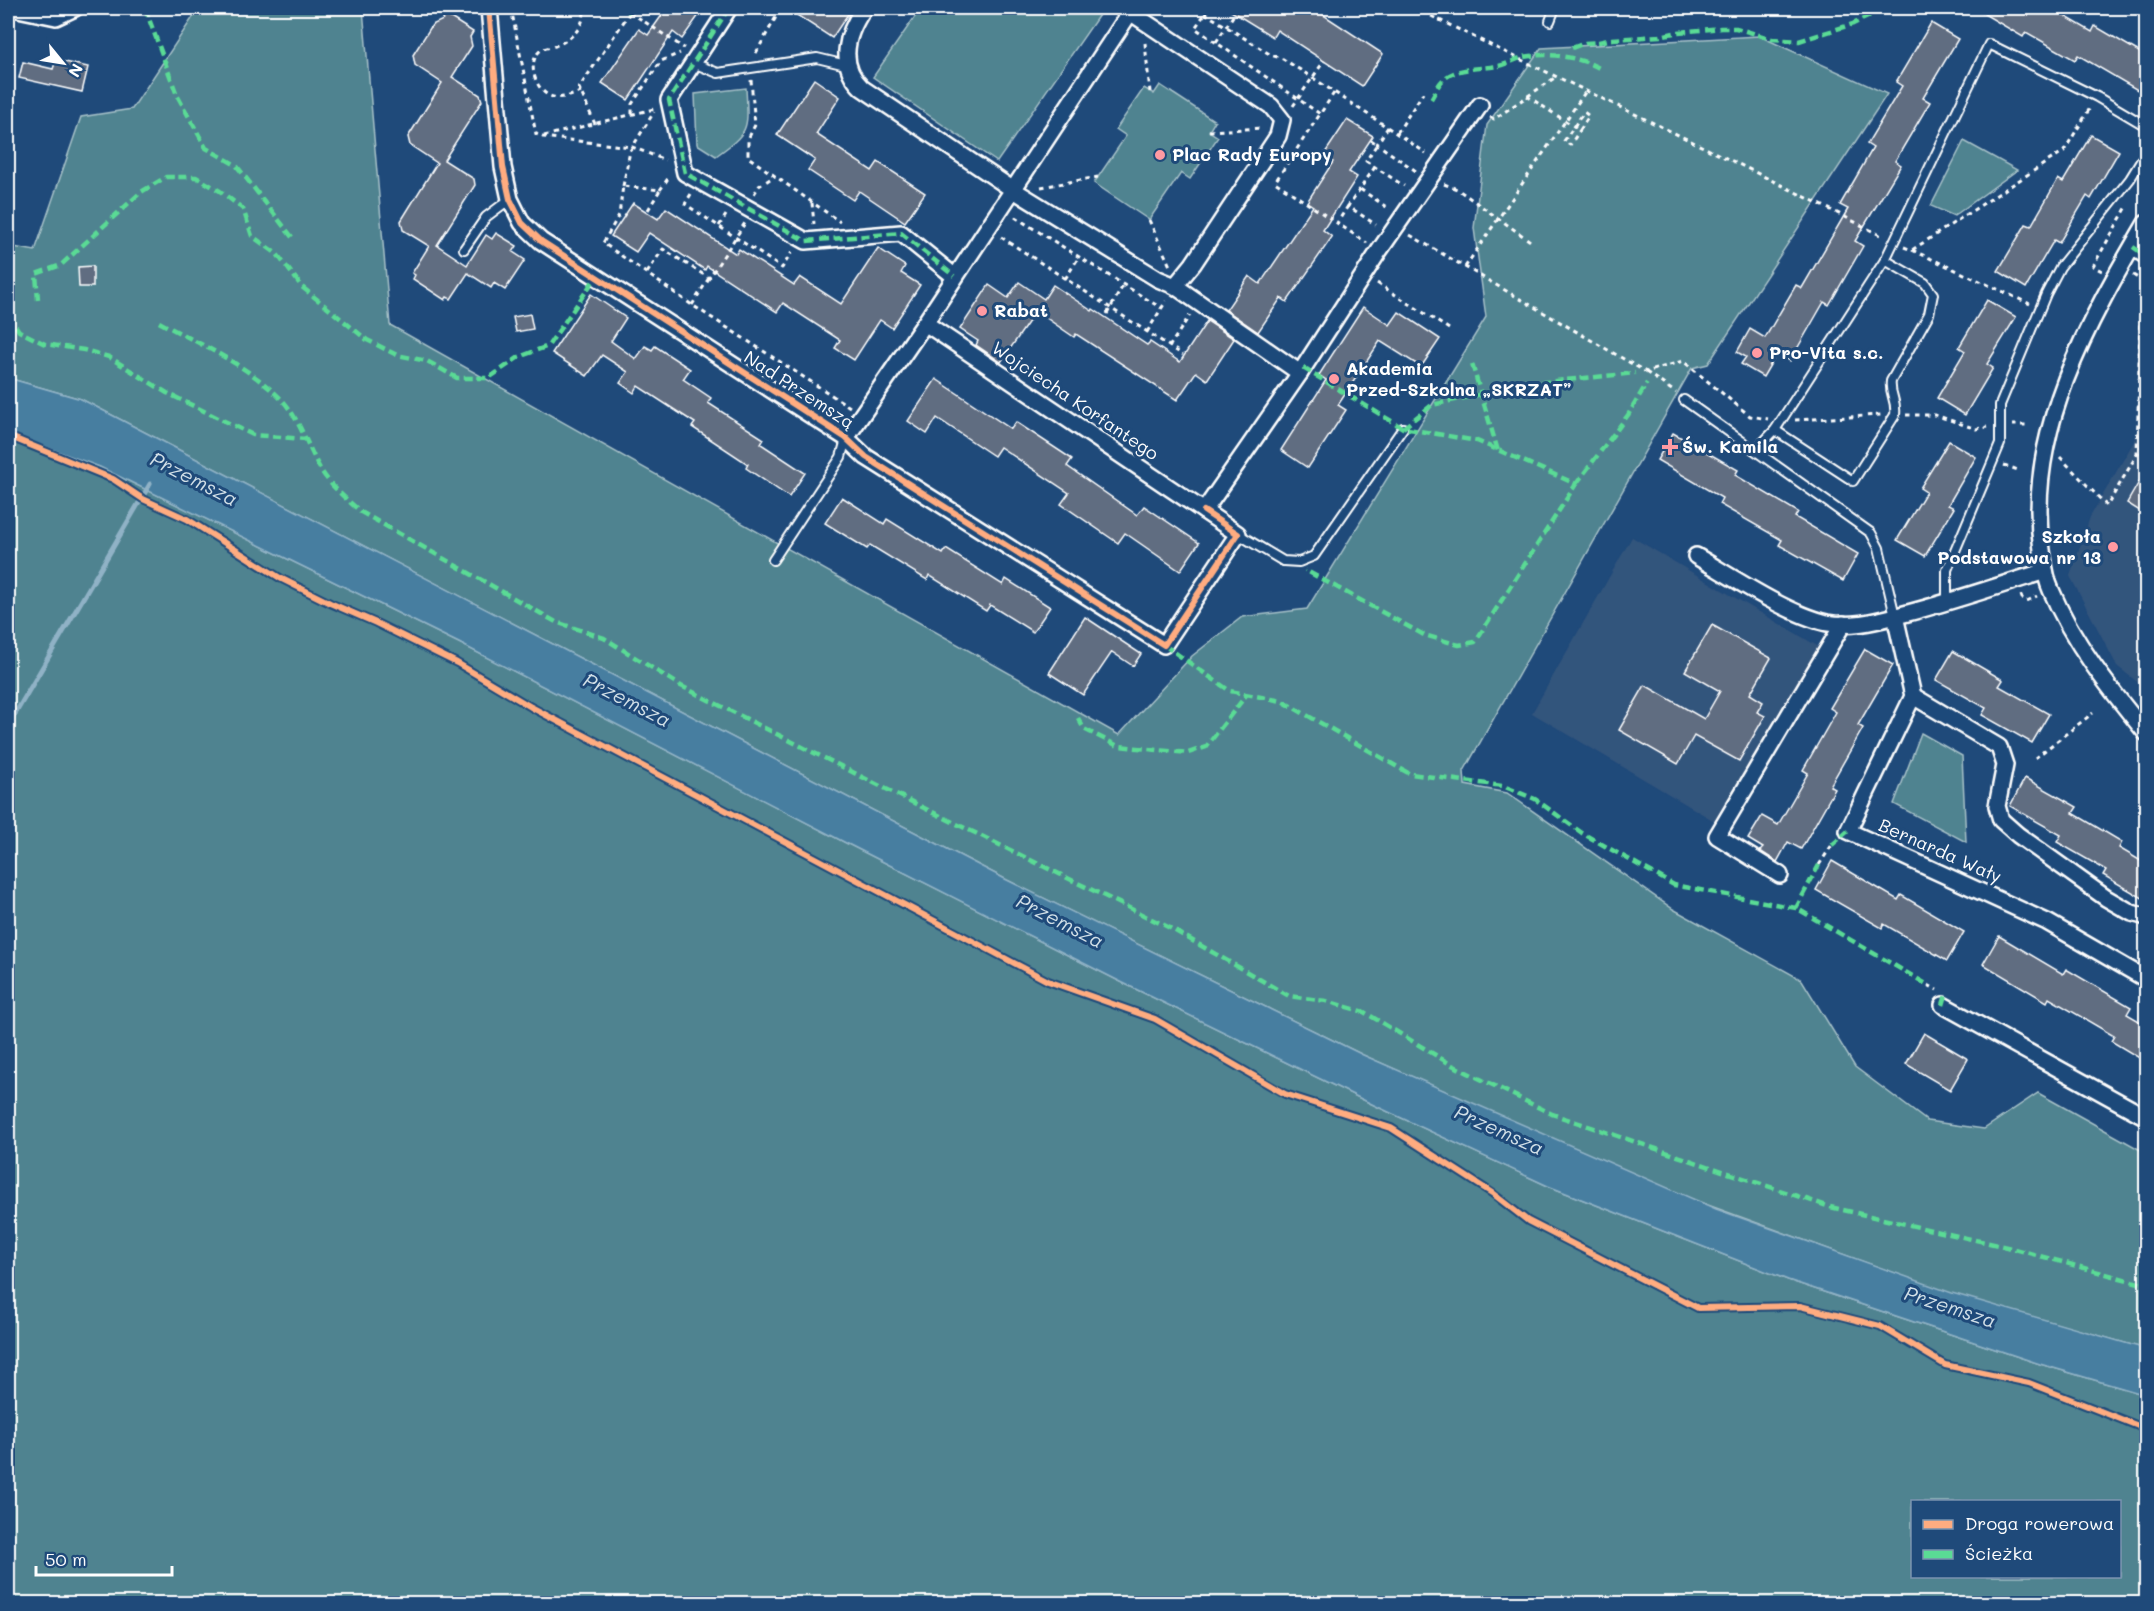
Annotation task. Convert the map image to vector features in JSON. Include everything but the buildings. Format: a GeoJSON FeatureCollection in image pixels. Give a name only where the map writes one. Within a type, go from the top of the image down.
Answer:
{"type":"FeatureCollection","features":[{"type":"Feature","properties":{"kind":"street"},"geometry":{"type":"LineString","coordinates":[[13,8],[56,17],[75,8]]}},
{"type":"Feature","properties":{"kind":"street","name":"Nad Przemszą"},"geometry":{"type":"LineString","coordinates":[[489,8],[503,167],[510,199],[522,223],[541,241],[846,438],[866,457],[1164,645],[1238,534]]}},
{"type":"Feature","properties":{"kind":"street"},"geometry":{"type":"LineString","coordinates":[[729,8],[663,104],[686,173],[806,241],[901,233],[954,276]]}},
{"type":"Feature","properties":{"kind":"street"},"geometry":{"type":"LineString","coordinates":[[864,8],[854,23],[847,42],[846,65],[854,81],[862,88],[1012,189],[1158,279],[1177,285],[1300,373]]}},
{"type":"Feature","properties":{"kind":"street"},"geometry":{"type":"LineString","coordinates":[[846,438],[925,323],[1131,10],[1143,21],[1270,106],[1282,120],[1278,136],[1177,285]]}},
{"type":"Feature","properties":{"kind":"street"},"geometry":{"type":"LineString","coordinates":[[1204,511],[1300,373],[1378,251],[1479,105]]}},
{"type":"Feature","properties":{"kind":"street"},"geometry":{"type":"LineString","coordinates":[[2146,224],[2141,252],[2116,279],[2088,330],[2061,392],[2047,441],[2040,483],[2038,525],[2045,571],[2051,590],[2078,642],[2114,694],[2146,734]]}},
{"type":"Feature","properties":{"kind":"street","name":"Wojciecha Korfantego"},"geometry":{"type":"LineString","coordinates":[[925,323],[1238,534]]}},
{"type":"Feature","properties":{"kind":"street"},"geometry":{"type":"LineString","coordinates":[[1696,556],[1783,606],[1826,622],[1843,624],[1868,623],[1895,616],[2045,571]]}},
{"type":"Feature","properties":{"kind":"street"},"geometry":{"type":"LineString","coordinates":[[1895,616],[1913,696],[1999,747],[2005,765],[1997,807],[2001,820],[2018,835],[2106,898],[2132,913],[2146,917]]}},
{"type":"Feature","properties":{"kind":"street"},"geometry":{"type":"LineString","coordinates":[[1780,875],[1717,836],[1843,624]]}},
{"type":"Feature","properties":{"kind":"street","name":"Bernarda Wały"},"geometry":{"type":"LineString","coordinates":[[1913,696],[1848,831],[2047,922],[2146,979]]}},
{"type":"Feature","properties":{"kind":"street"},"geometry":{"type":"LineString","coordinates":[[1943,1005],[2146,1117]]}},
{"type":"Feature","properties":{"kind":"lane"},"geometry":{"type":"LineString","coordinates":[[1550,21],[1555,8]]}},
{"type":"Feature","properties":{"kind":"lane"},"geometry":{"type":"LineString","coordinates":[[1756,450],[1775,430],[1886,260],[1989,44],[2097,97],[2146,126]]}},
{"type":"Feature","properties":{"kind":"lane"},"geometry":{"type":"LineString","coordinates":[[693,63],[718,73],[817,58],[846,65]]}},
{"type":"Feature","properties":{"kind":"lane"},"geometry":{"type":"LineString","coordinates":[[1947,602],[1947,570],[2000,444],[2000,405],[2040,308],[2060,267],[2130,179],[2146,153]]}},
{"type":"Feature","properties":{"kind":"lane"},"geometry":{"type":"LineString","coordinates":[[464,249],[486,217],[510,199]]}},
{"type":"Feature","properties":{"kind":"lane"},"geometry":{"type":"LineString","coordinates":[[1775,430],[1853,481],[1894,414],[1896,403],[1890,390],[1891,381],[1929,314],[1933,294],[1925,283],[1886,260]]}},
{"type":"Feature","properties":{"kind":"lane"},"geometry":{"type":"LineString","coordinates":[[1684,400],[1871,533],[1880,548],[1895,616]]}},
{"type":"Feature","properties":{"kind":"lane"},"geometry":{"type":"LineString","coordinates":[[1238,534],[1283,561],[1299,562],[1314,556],[1403,428]]}},
{"type":"Feature","properties":{"kind":"lane"},"geometry":{"type":"LineString","coordinates":[[773,560],[841,457],[846,438]]}},
{"type":"Feature","properties":{"kind":"path"},"geometry":{"type":"LineString","coordinates":[[511,8],[536,134],[543,137],[632,147],[685,168]]}},
{"type":"Feature","properties":{"kind":"path"},"geometry":{"type":"LineString","coordinates":[[580,92],[552,97],[539,86],[533,69],[535,60],[541,51],[564,42],[578,31],[583,22],[584,8]]}},
{"type":"Feature","properties":{"kind":"path"},"geometry":{"type":"LineString","coordinates":[[595,124],[579,88],[633,8]]}},
{"type":"Feature","properties":{"kind":"path"},"geometry":{"type":"LineString","coordinates":[[779,8],[760,42],[750,68],[755,125],[748,139],[748,157],[859,236]]}},
{"type":"Feature","properties":{"kind":"path"},"geometry":{"type":"LineString","coordinates":[[1197,8],[1271,55],[1283,59],[1440,162]]}},
{"type":"Feature","properties":{"kind":"path"},"geometry":{"type":"LineString","coordinates":[[1209,8],[1195,28],[1320,114]]}},
{"type":"Feature","properties":{"kind":"path"},"geometry":{"type":"LineString","coordinates":[[1415,8],[1827,207],[1894,243],[2040,308]]}},
{"type":"Feature","properties":{"kind":"path"},"geometry":{"type":"LineString","coordinates":[[630,12],[687,50],[661,61],[632,104],[632,114]]}},
{"type":"Feature","properties":{"kind":"path"},"geometry":{"type":"LineString","coordinates":[[1216,42],[1235,13]]}},
{"type":"Feature","properties":{"kind":"path"},"geometry":{"type":"LineString","coordinates":[[1143,21],[1150,92]]}},
{"type":"Feature","properties":{"kind":"path"},"geometry":{"type":"LineString","coordinates":[[1494,119],[1556,77]]}},
{"type":"Feature","properties":{"kind":"path"},"geometry":{"type":"LineString","coordinates":[[1465,267],[1586,91]]}},
{"type":"Feature","properties":{"kind":"path"},"geometry":{"type":"LineString","coordinates":[[1334,92],[1275,182],[1378,251]]}},
{"type":"Feature","properties":{"kind":"path"},"geometry":{"type":"LineString","coordinates":[[1397,133],[1423,93]]}},
{"type":"Feature","properties":{"kind":"path"},"geometry":{"type":"LineString","coordinates":[[1527,96],[1580,130]]}},
{"type":"Feature","properties":{"kind":"path"},"geometry":{"type":"LineString","coordinates":[[1912,250],[2064,151],[2097,97]]}},
{"type":"Feature","properties":{"kind":"path"},"geometry":{"type":"LineString","coordinates":[[543,137],[549,133],[595,124],[663,104]]}},
{"type":"Feature","properties":{"kind":"path"},"geometry":{"type":"LineString","coordinates":[[663,104],[632,147],[619,215],[603,243],[692,305],[862,415]]}},
{"type":"Feature","properties":{"kind":"path"},"geometry":{"type":"LineString","coordinates":[[1584,112],[1589,116],[1570,145],[1564,141],[1574,126],[1584,112]]}},
{"type":"Feature","properties":{"kind":"path"},"geometry":{"type":"LineString","coordinates":[[1388,127],[1366,161],[1417,195]]}},
{"type":"Feature","properties":{"kind":"path"},"geometry":{"type":"LineString","coordinates":[[1569,134],[1574,138]]}},
{"type":"Feature","properties":{"kind":"path"},"geometry":{"type":"LineString","coordinates":[[1371,140],[1429,179],[1457,189],[1533,243]]}},
{"type":"Feature","properties":{"kind":"path"},"geometry":{"type":"LineString","coordinates":[[1337,223],[1375,167]]}},
{"type":"Feature","properties":{"kind":"path"},"geometry":{"type":"LineString","coordinates":[[692,305],[735,237],[759,186],[775,176]]}},
{"type":"Feature","properties":{"kind":"path"},"geometry":{"type":"LineString","coordinates":[[1012,189],[1098,177]]}},
{"type":"Feature","properties":{"kind":"path"},"geometry":{"type":"LineString","coordinates":[[648,210],[668,179]]}},
{"type":"Feature","properties":{"kind":"path"},"geometry":{"type":"LineString","coordinates":[[700,181],[685,204],[782,268],[801,238]]}},
{"type":"Feature","properties":{"kind":"path"},"geometry":{"type":"LineString","coordinates":[[623,186],[660,190]]}},
{"type":"Feature","properties":{"kind":"path"},"geometry":{"type":"LineString","coordinates":[[1360,189],[1396,226]]}},
{"type":"Feature","properties":{"kind":"path"},"geometry":{"type":"LineString","coordinates":[[2116,279],[2093,266],[2131,200]]}},
{"type":"Feature","properties":{"kind":"path"},"geometry":{"type":"LineString","coordinates":[[812,202],[814,223]]}},
{"type":"Feature","properties":{"kind":"path"},"geometry":{"type":"LineString","coordinates":[[1348,206],[1396,226],[1668,386]]}},
{"type":"Feature","properties":{"kind":"path"},"geometry":{"type":"LineString","coordinates":[[1000,207],[1161,308]]}},
{"type":"Feature","properties":{"kind":"path"},"geometry":{"type":"LineString","coordinates":[[1147,332],[1177,285],[1149,220]]}},
{"type":"Feature","properties":{"kind":"path"},"geometry":{"type":"LineString","coordinates":[[987,227],[1183,355]]}},
{"type":"Feature","properties":{"kind":"path"},"geometry":{"type":"LineString","coordinates":[[647,273],[663,249],[709,278]]}},
{"type":"Feature","properties":{"kind":"path"},"geometry":{"type":"LineString","coordinates":[[2141,252],[2133,275],[2146,283]]}},
{"type":"Feature","properties":{"kind":"path"},"geometry":{"type":"LineString","coordinates":[[1065,279],[1079,257]]}},
{"type":"Feature","properties":{"kind":"path"},"geometry":{"type":"LineString","coordinates":[[1364,275],[1449,329]]}},
{"type":"Feature","properties":{"kind":"path"},"geometry":{"type":"LineString","coordinates":[[2137,455],[2141,280]]}},
{"type":"Feature","properties":{"kind":"path"},"geometry":{"type":"LineString","coordinates":[[1107,314],[1124,284]]}},
{"type":"Feature","properties":{"kind":"path"},"geometry":{"type":"LineString","coordinates":[[1169,346],[1198,302]]}},
{"type":"Feature","properties":{"kind":"path"},"geometry":{"type":"LineString","coordinates":[[1646,372],[1683,361],[1750,416],[1780,421],[1894,414],[1935,415],[1976,429],[1999,425]]}},
{"type":"Feature","properties":{"kind":"path"},"geometry":{"type":"LineString","coordinates":[[2055,464],[2056,454],[2107,506],[2146,440]]}},
{"type":"Feature","properties":{"kind":"path"},"geometry":{"type":"LineString","coordinates":[[2036,758],[2093,713]]}},
{"type":"Feature","properties":{"kind":"path"},"geometry":{"type":"LineString","coordinates":[[1819,865],[1832,845]]}},
{"type":"Feature","properties":{"kind":"shaded area","name":"Szkoła Podstawowa nr 13"},"geometry":{"type":"Polygon","coordinates":[[[2146,421],[2146,689],[2117,666],[2070,576],[2090,517],[2146,421]]]}},
{"type":"Feature","properties":{"kind":"shaded area"},"geometry":{"type":"Polygon","coordinates":[[[1632,537],[1819,647],[1716,822],[1532,713],[1632,537]]]}},
{"type":"Feature","properties":{"kind":"green space"},"geometry":{"type":"Polygon","coordinates":[[[199,8],[363,9],[390,325],[1119,735],[1192,656],[1242,617],[1307,609],[1486,317],[1474,228],[1487,125],[1541,48],[1759,36],[1887,94],[1708,364],[1692,368],[1464,771],[1465,785],[1507,793],[1673,909],[1802,980],[1855,1067],[1927,1121],[1984,1129],[2038,1093],[2146,1153],[2146,1349],[1952,1294],[1654,1185],[1363,1055],[1007,880],[81,399],[8,378],[8,246],[35,251],[81,117],[132,109],[199,8]]]}},
{"type":"Feature","properties":{"kind":"green space"},"geometry":{"type":"Polygon","coordinates":[[[921,8],[1088,8],[1099,15],[997,162],[873,77],[921,8]]]}},
{"type":"Feature","properties":{"kind":"green space","name":"Plac Rady Europy"},"geometry":{"type":"Polygon","coordinates":[[[1160,85],[1215,121],[1209,131],[1218,137],[1190,179],[1181,173],[1149,220],[1094,183],[1126,136],[1116,129],[1144,88],[1154,94],[1160,85]]]}},
{"type":"Feature","properties":{"kind":"green space"},"geometry":{"type":"Polygon","coordinates":[[[746,88],[747,121],[736,141],[716,156],[697,144],[695,94],[746,88]]]}},
{"type":"Feature","properties":{"kind":"green space"},"geometry":{"type":"Polygon","coordinates":[[[1964,141],[2017,170],[1954,216],[1931,206],[1964,141]]]}},
{"type":"Feature","properties":{"kind":"green space"},"geometry":{"type":"Polygon","coordinates":[[[8,433],[100,467],[459,643],[1117,980],[1378,1107],[1548,1186],[1788,1280],[2040,1364],[2146,1395],[2146,1603],[8,1603],[8,433]]]}},
{"type":"Feature","properties":{"kind":"green space"},"geometry":{"type":"Polygon","coordinates":[[[1921,733],[1962,756],[1966,842],[1894,804],[1921,733]]]}},
{"type":"Feature","properties":{"kind":"water","name":"Przemsza"},"geometry":{"type":"Polygon","coordinates":[[[8,378],[81,399],[1007,880],[1363,1055],[1716,1209],[1952,1293],[2146,1349],[2146,1395],[2040,1364],[1788,1280],[1548,1186],[1378,1107],[1117,980],[459,643],[100,467],[8,433],[8,378]]]}},
{"type":"Feature","properties":{"kind":"waterway"},"geometry":{"type":"LineString","coordinates":[[8,726],[150,484]]}},
{"type":"Feature","properties":{"kind":"marked path"},"geometry":{"type":"LineString","coordinates":[[145,8],[177,95],[206,148],[236,165],[292,237]]}},
{"type":"Feature","properties":{"kind":"marked path"},"geometry":{"type":"LineString","coordinates":[[623,8],[630,12]]}},
{"type":"Feature","properties":{"kind":"marked path"},"geometry":{"type":"LineString","coordinates":[[729,8],[669,100],[685,173],[806,241],[901,233],[954,276]]}},
{"type":"Feature","properties":{"kind":"marked path"},"geometry":{"type":"LineString","coordinates":[[1572,48],[1585,43],[1613,39],[1721,28],[1736,28],[1772,39],[1799,41],[1853,24],[1882,10]]}},
{"type":"Feature","properties":{"kind":"marked path"},"geometry":{"type":"LineString","coordinates":[[1431,99],[1440,83],[1456,72],[1501,65],[1524,57],[1544,55],[1564,57],[1584,61],[1601,69]]}},
{"type":"Feature","properties":{"kind":"marked path"},"geometry":{"type":"LineString","coordinates":[[38,300],[36,274],[61,265],[141,192],[166,177],[196,177],[220,191],[243,209],[252,236],[277,254],[302,287],[367,340],[397,355],[427,361],[457,378],[489,378],[519,357],[548,346],[596,277]]}},
{"type":"Feature","properties":{"kind":"marked path"},"geometry":{"type":"LineString","coordinates":[[2133,247],[2146,256]]}},
{"type":"Feature","properties":{"kind":"marked path"},"geometry":{"type":"LineString","coordinates":[[8,315],[19,331],[45,344],[84,350],[109,357],[167,393],[253,435],[306,439]]}},
{"type":"Feature","properties":{"kind":"marked path"},"geometry":{"type":"LineString","coordinates":[[159,322],[239,366],[282,400],[297,422],[322,472],[337,490],[361,512],[556,622],[604,638],[681,686],[1170,928],[1289,996],[1326,1001],[1364,1012],[1452,1065],[1552,1114],[1830,1207],[2011,1248],[2146,1285]]}},
{"type":"Feature","properties":{"kind":"marked path"},"geometry":{"type":"LineString","coordinates":[[1472,364],[1498,451]]}},
{"type":"Feature","properties":{"kind":"marked path"},"geometry":{"type":"LineString","coordinates":[[1303,368],[1403,428],[1477,441],[1576,484],[1475,642],[1459,645],[1424,635],[1305,570]]}},
{"type":"Feature","properties":{"kind":"marked path"},"geometry":{"type":"LineString","coordinates":[[1403,428],[1432,405],[1496,391],[1518,391],[1536,383],[1635,373]]}},
{"type":"Feature","properties":{"kind":"marked path"},"geometry":{"type":"LineString","coordinates":[[1576,484],[1628,415],[1647,383]]}},
{"type":"Feature","properties":{"kind":"marked path"},"geometry":{"type":"LineString","coordinates":[[1164,645],[1230,691],[1282,701],[1410,774],[1503,786],[1535,799],[1582,833],[1674,885],[1796,908]]}},
{"type":"Feature","properties":{"kind":"marked path"},"geometry":{"type":"LineString","coordinates":[[1078,718],[1084,729],[1118,746],[1188,753],[1206,747],[1247,694]]}},
{"type":"Feature","properties":{"kind":"marked path"},"geometry":{"type":"LineString","coordinates":[[1832,845],[1848,831]]}},
{"type":"Feature","properties":{"kind":"marked path"},"geometry":{"type":"LineString","coordinates":[[1819,865],[1796,908],[1928,985]]}},
{"type":"Feature","properties":{"kind":"marked path"},"geometry":{"type":"LineString","coordinates":[[1943,1005],[1946,995]]}},
{"type":"Feature","properties":{"kind":"cycle path"},"geometry":{"type":"LineString","coordinates":[[489,8],[503,167],[510,199],[522,223],[541,241],[846,438],[866,457],[1164,645],[1238,534],[1204,511]]}},
{"type":"Feature","properties":{"kind":"cycle path"},"geometry":{"type":"LineString","coordinates":[[8,436],[113,479],[143,499],[187,519],[280,578],[457,663],[531,707],[1048,981],[1155,1019],[1285,1094],[1391,1128],[1492,1193],[1528,1221],[1698,1308],[1800,1306],[1880,1326],[1945,1365],[2029,1383],[2146,1429]]}},
{"type":"Feature","properties":{"kind":"place","name":"Plac Rady Europy"},"geometry":{"type":"Point","coordinates":[1160,155]}},
{"type":"Feature","properties":{"kind":"place","name":"Rabat"},"geometry":{"type":"Point","coordinates":[982,311]}},
{"type":"Feature","properties":{"kind":"place","name":"Pro-Vita s.c."},"geometry":{"type":"Point","coordinates":[1757,353]}},
{"type":"Feature","properties":{"kind":"place","name":"Akademia Przed-Szkolna „SKRZAT”"},"geometry":{"type":"Point","coordinates":[1334,379]}},
{"type":"Feature","properties":{"kind":"place","name":"Św. Kamila"},"geometry":{"type":"Point","coordinates":[1670,447]}},
{"type":"Feature","properties":{"kind":"place","name":"Szkoła Podstawowa nr 13"},"geometry":{"type":"Point","coordinates":[2113,547]}}]}
